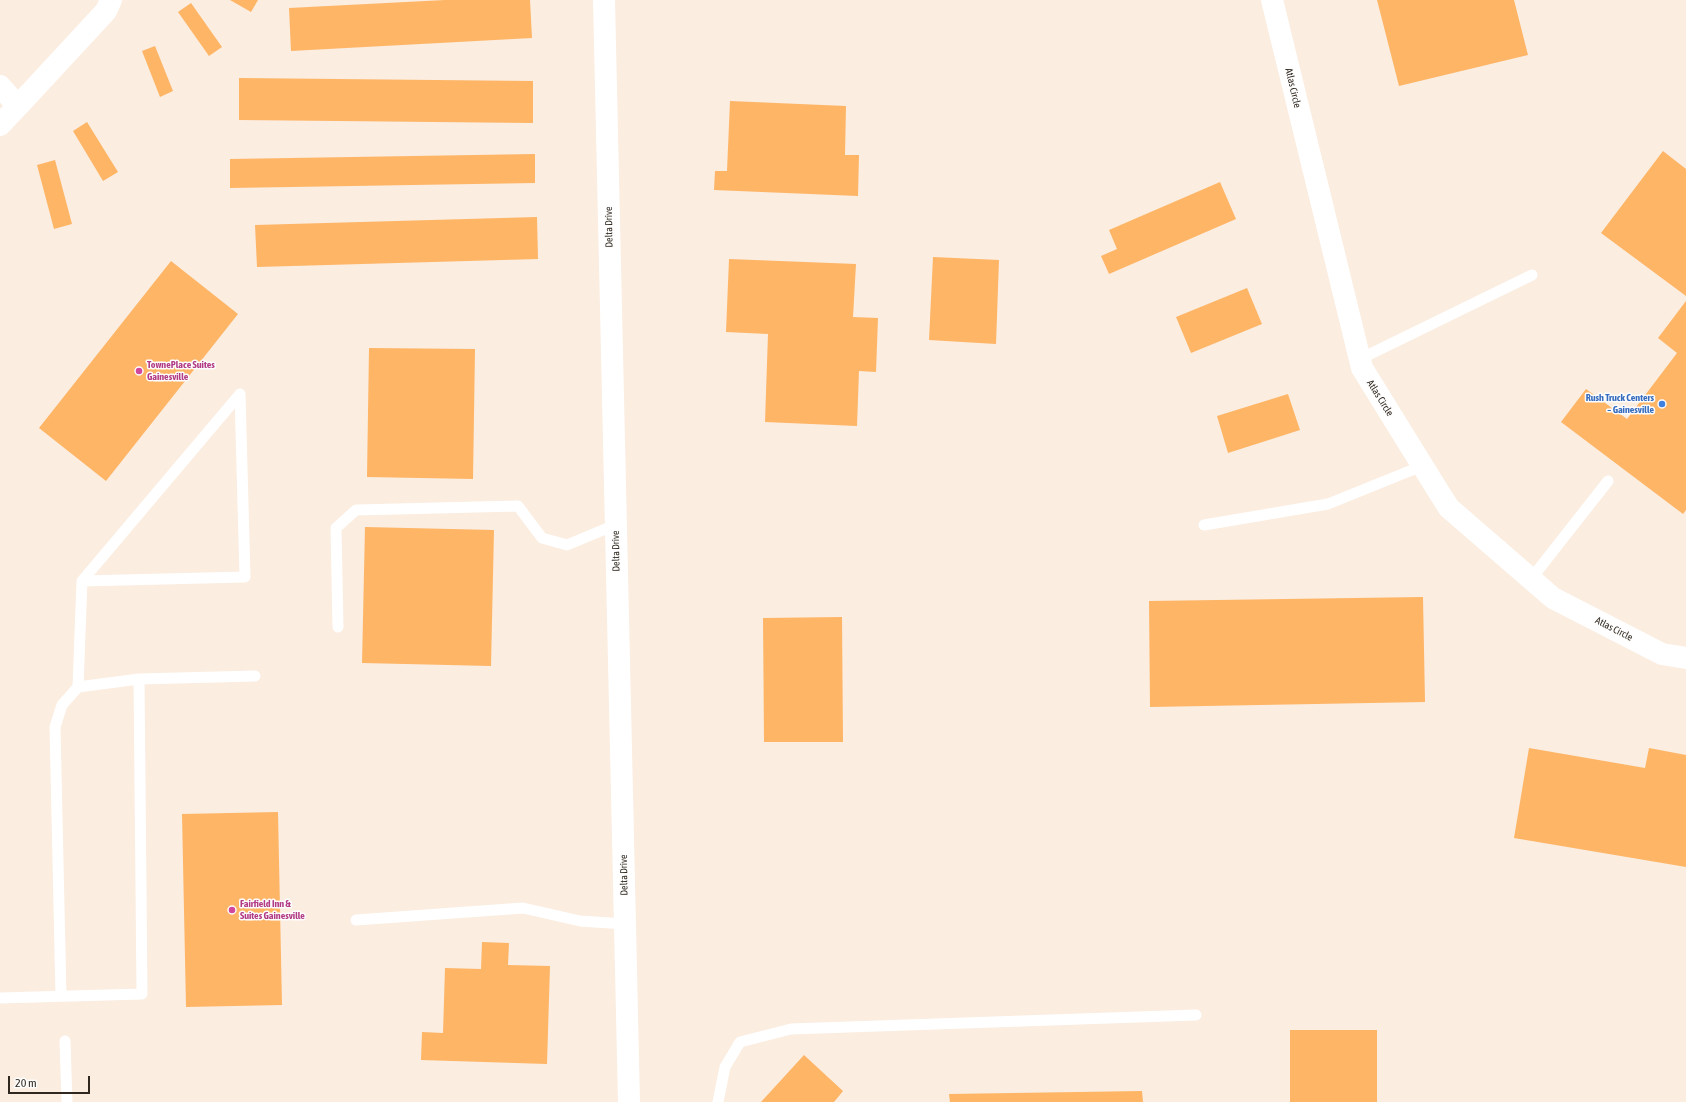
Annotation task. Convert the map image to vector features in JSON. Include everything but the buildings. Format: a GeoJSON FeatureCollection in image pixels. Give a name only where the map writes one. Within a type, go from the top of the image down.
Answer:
{"type":"FeatureCollection","features":[{"type":"Feature","properties":{"kind":"street"},"geometry":{"type":"LineString","coordinates":[[0,126],[106,11],[111,0]]}},
{"type":"Feature","properties":{"kind":"street","name":"Delta Drive"},"geometry":{"type":"LineString","coordinates":[[604,0],[629,1102]]}},
{"type":"Feature","properties":{"kind":"street","name":"Atlas Circle"},"geometry":{"type":"LineString","coordinates":[[1272,0],[1362,368],[1422,466],[1449,508],[1553,598],[1662,654],[1686,658]]}},
{"type":"Feature","properties":{"kind":"street"},"geometry":{"type":"LineString","coordinates":[[0,86],[18,106]]}},
{"type":"Feature","properties":{"kind":"lane"},"geometry":{"type":"LineString","coordinates":[[1360,359],[1532,275]]}},
{"type":"Feature","properties":{"kind":"lane"},"geometry":{"type":"LineString","coordinates":[[61,996],[55,727],[62,705],[78,687],[82,581],[240,394],[245,577],[82,581]]}},
{"type":"Feature","properties":{"kind":"lane"},"geometry":{"type":"LineString","coordinates":[[1204,525],[1328,504],[1422,466]]}},
{"type":"Feature","properties":{"kind":"lane"},"geometry":{"type":"LineString","coordinates":[[1532,579],[1608,481]]}},
{"type":"Feature","properties":{"kind":"lane"},"geometry":{"type":"LineString","coordinates":[[338,627],[336,528],[356,510],[518,506],[542,538],[567,545],[616,525]]}},
{"type":"Feature","properties":{"kind":"lane"},"geometry":{"type":"LineString","coordinates":[[78,687],[139,679],[255,676]]}},
{"type":"Feature","properties":{"kind":"lane"},"geometry":{"type":"LineString","coordinates":[[0,998],[142,994],[139,679]]}},
{"type":"Feature","properties":{"kind":"lane"},"geometry":{"type":"LineString","coordinates":[[356,920],[523,908],[580,922],[625,924]]}},
{"type":"Feature","properties":{"kind":"lane"},"geometry":{"type":"LineString","coordinates":[[718,1102],[725,1067],[740,1042],[791,1029],[1196,1015]]}},
{"type":"Feature","properties":{"kind":"lane"},"geometry":{"type":"LineString","coordinates":[[65,1042],[67,1102]]}},
{"type":"Feature","properties":{"kind":"place","name":"TownePlace Suites Gainesville"},"geometry":{"type":"Point","coordinates":[139,371]}},
{"type":"Feature","properties":{"kind":"place","name":"Rush Truck Centers – Gainesville"},"geometry":{"type":"Point","coordinates":[1662,404]}},
{"type":"Feature","properties":{"kind":"place","name":"Fairfield Inn & Suites Gainesville"},"geometry":{"type":"Point","coordinates":[232,910]}}]}
